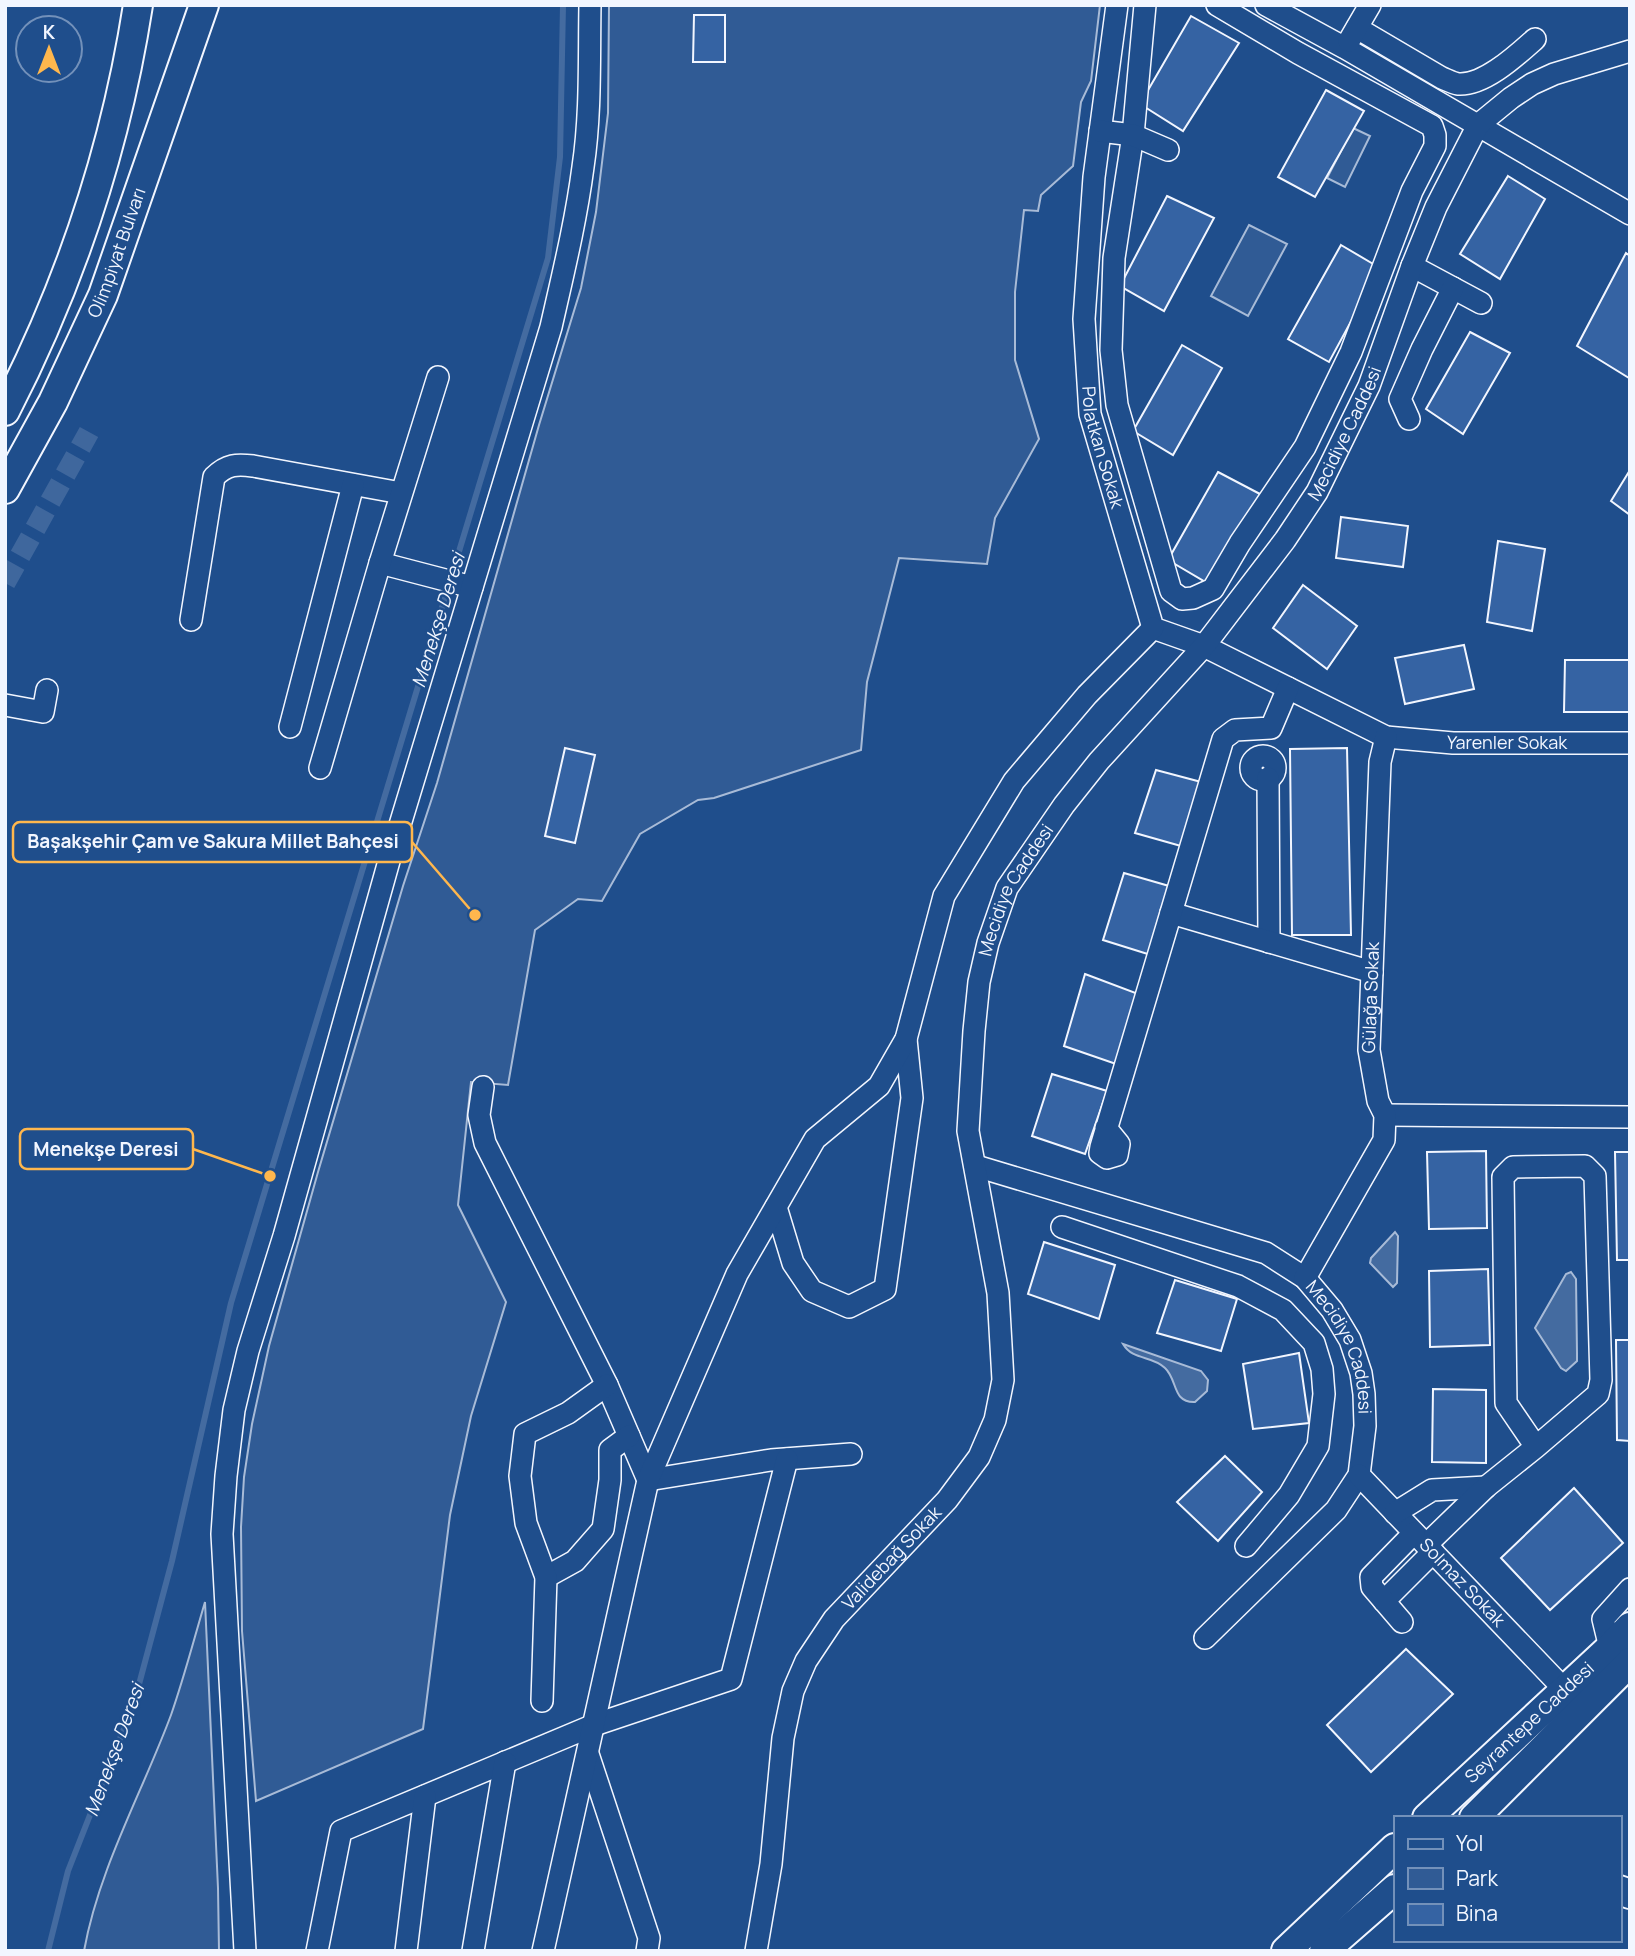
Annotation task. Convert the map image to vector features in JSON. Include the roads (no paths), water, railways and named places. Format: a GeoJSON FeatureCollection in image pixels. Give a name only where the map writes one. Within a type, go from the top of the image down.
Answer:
{"type":"FeatureCollection","features":[{"type":"Feature","properties":{"kind":"main road"},"geometry":{"type":"LineString","coordinates":[[5,411],[30,363],[61,288],[101,171],[127,66],[138,5]]}},
{"type":"Feature","properties":{"kind":"main road","name":"Olimpiyat Bulvarı"},"geometry":{"type":"LineString","coordinates":[[5,489],[53,402],[103,295],[204,5]]}},
{"type":"Feature","properties":{"kind":"main road","name":"Seyrantepe Caddesi"},"geometry":{"type":"LineString","coordinates":[[1476,1816],[1620,1655],[1630,1627]]}},
{"type":"Feature","properties":{"kind":"main road","name":"Seyrantepe Caddesi"},"geometry":{"type":"LineString","coordinates":[[1429,1816],[1564,1689],[1620,1655]]}},
{"type":"Feature","properties":{"kind":"main road"},"geometry":{"type":"LineString","coordinates":[[1286,1951],[1394,1849]]}},
{"type":"Feature","properties":{"kind":"main road"},"geometry":{"type":"LineString","coordinates":[[1324,1951],[1394,1890]]}},
{"type":"Feature","properties":{"kind":"street"},"geometry":{"type":"LineString","coordinates":[[245,1951],[222,1534],[234,1410],[248,1351],[284,1236],[389,861],[551,327],[571,240],[584,166],[590,5]]}},
{"type":"Feature","properties":{"kind":"street","name":"Polatkan Sokak"},"geometry":{"type":"LineString","coordinates":[[1117,5],[1094,177],[1084,319],[1090,414],[1153,628]]}},
{"type":"Feature","properties":{"kind":"street"},"geometry":{"type":"LineString","coordinates":[[1145,5],[1133,135],[1114,258],[1111,350],[1117,405],[1171,591],[1182,599],[1193,598],[1213,589],[1240,542],[1306,447],[1351,352],[1412,191],[1435,146],[1432,126],[1298,53],[1217,5]]}},
{"type":"Feature","properties":{"kind":"street"},"geometry":{"type":"LineString","coordinates":[[1266,5],[1630,214]]}},
{"type":"Feature","properties":{"kind":"street"},"geometry":{"type":"LineString","coordinates":[[1345,48],[1370,5]]}},
{"type":"Feature","properties":{"kind":"street"},"geometry":{"type":"LineString","coordinates":[[1357,28],[1457,84],[1473,82],[1506,64],[1535,39]]}},
{"type":"Feature","properties":{"kind":"street","name":"Mecidiye Caddesi"},"geometry":{"type":"LineString","coordinates":[[1205,1638],[1336,1510],[1359,1475],[1365,1426],[1360,1373],[1350,1340],[1332,1310],[1306,1278],[1266,1254],[976,1166],[968,1131],[975,1019],[979,982],[988,943],[1007,888],[1028,855],[1099,761],[1204,646],[1285,540],[1317,492],[1369,386],[1412,265],[1436,207],[1478,125],[1532,84],[1554,74],[1630,51]]}},
{"type":"Feature","properties":{"kind":"street"},"geometry":{"type":"LineString","coordinates":[[1100,131],[1133,135],[1168,150]]}},
{"type":"Feature","properties":{"kind":"street"},"geometry":{"type":"LineString","coordinates":[[1412,265],[1481,303]]}},
{"type":"Feature","properties":{"kind":"street"},"geometry":{"type":"LineString","coordinates":[[1409,419],[1400,399],[1453,288]]}},
{"type":"Feature","properties":{"kind":"street"},"geometry":{"type":"LineString","coordinates":[[320,768],[438,377]]}},
{"type":"Feature","properties":{"kind":"street"},"geometry":{"type":"LineString","coordinates":[[191,620],[214,477],[222,469],[236,464],[253,466],[401,493]]}},
{"type":"Feature","properties":{"kind":"street"},"geometry":{"type":"LineString","coordinates":[[290,727],[353,485]]}},
{"type":"Feature","properties":{"kind":"street"},"geometry":{"type":"LineString","coordinates":[[380,563],[472,587]]}},
{"type":"Feature","properties":{"kind":"street"},"geometry":{"type":"LineString","coordinates":[[543,1951],[649,1480],[737,1274],[776,1207],[816,1139],[879,1086],[906,1039],[944,896],[1014,781],[1087,695],[1153,628],[1204,646],[1386,737]]}},
{"type":"Feature","properties":{"kind":"street"},"geometry":{"type":"LineString","coordinates":[[1107,1128],[1223,739],[1235,730],[1271,728],[1288,688]]}},
{"type":"Feature","properties":{"kind":"street"},"geometry":{"type":"LineString","coordinates":[[5,705],[43,712],[47,690]]}},
{"type":"Feature","properties":{"kind":"street","name":"Yarenler Sokak"},"geometry":{"type":"LineString","coordinates":[[1386,737],[1453,743],[1630,743]]}},
{"type":"Feature","properties":{"kind":"street","name":"Gülağa Sokak"},"geometry":{"type":"LineString","coordinates":[[1306,1278],[1384,1140],[1385,1115],[1378,1101],[1369,1050],[1380,762],[1386,737]]}},
{"type":"Feature","properties":{"kind":"street"},"geometry":{"type":"LineString","coordinates":[[1268,778],[1269,942]]}},
{"type":"Feature","properties":{"kind":"street"},"geometry":{"type":"LineString","coordinates":[[1171,913],[1372,972]]}},
{"type":"Feature","properties":{"kind":"street"},"geometry":{"type":"LineString","coordinates":[[776,1207],[793,1263],[812,1291],[849,1307],[886,1289],[912,1098],[906,1039]]}},
{"type":"Feature","properties":{"kind":"street"},"geometry":{"type":"LineString","coordinates":[[482,1087],[479,1115],[485,1143],[607,1385],[649,1480]]}},
{"type":"Feature","properties":{"kind":"street"},"geometry":{"type":"LineString","coordinates":[[1385,1115],[1630,1117]]}},
{"type":"Feature","properties":{"kind":"street","name":"Validebağ Sokak"},"geometry":{"type":"LineString","coordinates":[[757,1951],[771,1864],[783,1738],[793,1691],[806,1661],[834,1619],[947,1500],[979,1457],[995,1420],[1003,1380],[998,1293],[976,1166]]}},
{"type":"Feature","properties":{"kind":"street"},"geometry":{"type":"LineString","coordinates":[[1402,1622],[1372,1587],[1371,1577],[1424,1544],[1486,1487],[1536,1447],[1598,1394],[1601,1380],[1595,1176],[1586,1166],[1513,1167],[1503,1178],[1506,1403],[1536,1447]]}},
{"type":"Feature","properties":{"kind":"street"},"geometry":{"type":"LineString","coordinates":[[1135,1252],[1149,1218]]}},
{"type":"Feature","properties":{"kind":"street"},"geometry":{"type":"LineString","coordinates":[[1062,1227],[1238,1286],[1283,1310],[1314,1343],[1322,1369],[1324,1394],[1318,1446],[1289,1496],[1245,1546]]}},
{"type":"Feature","properties":{"kind":"street"},"geometry":{"type":"LineString","coordinates":[[542,1701],[546,1577],[526,1523],[520,1476],[525,1434],[568,1413],[607,1385]]}},
{"type":"Feature","properties":{"kind":"street"},"geometry":{"type":"LineString","coordinates":[[546,1577],[575,1561],[603,1529],[610,1480],[610,1450],[629,1436]]}},
{"type":"Feature","properties":{"kind":"street"},"geometry":{"type":"LineString","coordinates":[[649,1480],[787,1459],[851,1454]]}},
{"type":"Feature","properties":{"kind":"street"},"geometry":{"type":"LineString","coordinates":[[317,1951],[341,1831],[594,1725],[730,1679],[787,1459]]}},
{"type":"Feature","properties":{"kind":"street","name":"Solmaz Sokak"},"geometry":{"type":"LineString","coordinates":[[1359,1475],[1564,1689]]}},
{"type":"Feature","properties":{"kind":"street"},"geometry":{"type":"LineString","coordinates":[[1395,1513],[1432,1490],[1486,1487]]}},
{"type":"Feature","properties":{"kind":"street"},"geometry":{"type":"LineString","coordinates":[[1620,1655],[1602,1619],[1630,1589]]}},
{"type":"Feature","properties":{"kind":"street"},"geometry":{"type":"LineString","coordinates":[[588,1752],[649,1938],[647,1951]]}},
{"type":"Feature","properties":{"kind":"street"},"geometry":{"type":"LineString","coordinates":[[472,1951],[505,1762]]}},
{"type":"Feature","properties":{"kind":"street"},"geometry":{"type":"LineString","coordinates":[[406,1951],[425,1796]]}},
{"type":"Feature","properties":{"kind":"waterway","name":"Menekşe Deresi"},"geometry":{"type":"LineString","coordinates":[[48,1951],[68,1871],[134,1703],[172,1561],[231,1303],[548,258],[560,157],[563,5]]}},
{"type":"Feature","properties":{"kind":"tunnel"},"geometry":{"type":"LineString","coordinates":[[5,583],[89,432]]}},
{"type":"Feature","properties":{"kind":"place","name":"Başakşehir Çam ve Sakura Millet Bahçesi"},"geometry":{"type":"Point","coordinates":[475,915]}},
{"type":"Feature","properties":{"kind":"place","name":"Menekşe Deresi"},"geometry":{"type":"Point","coordinates":[270,1176]}}]}
